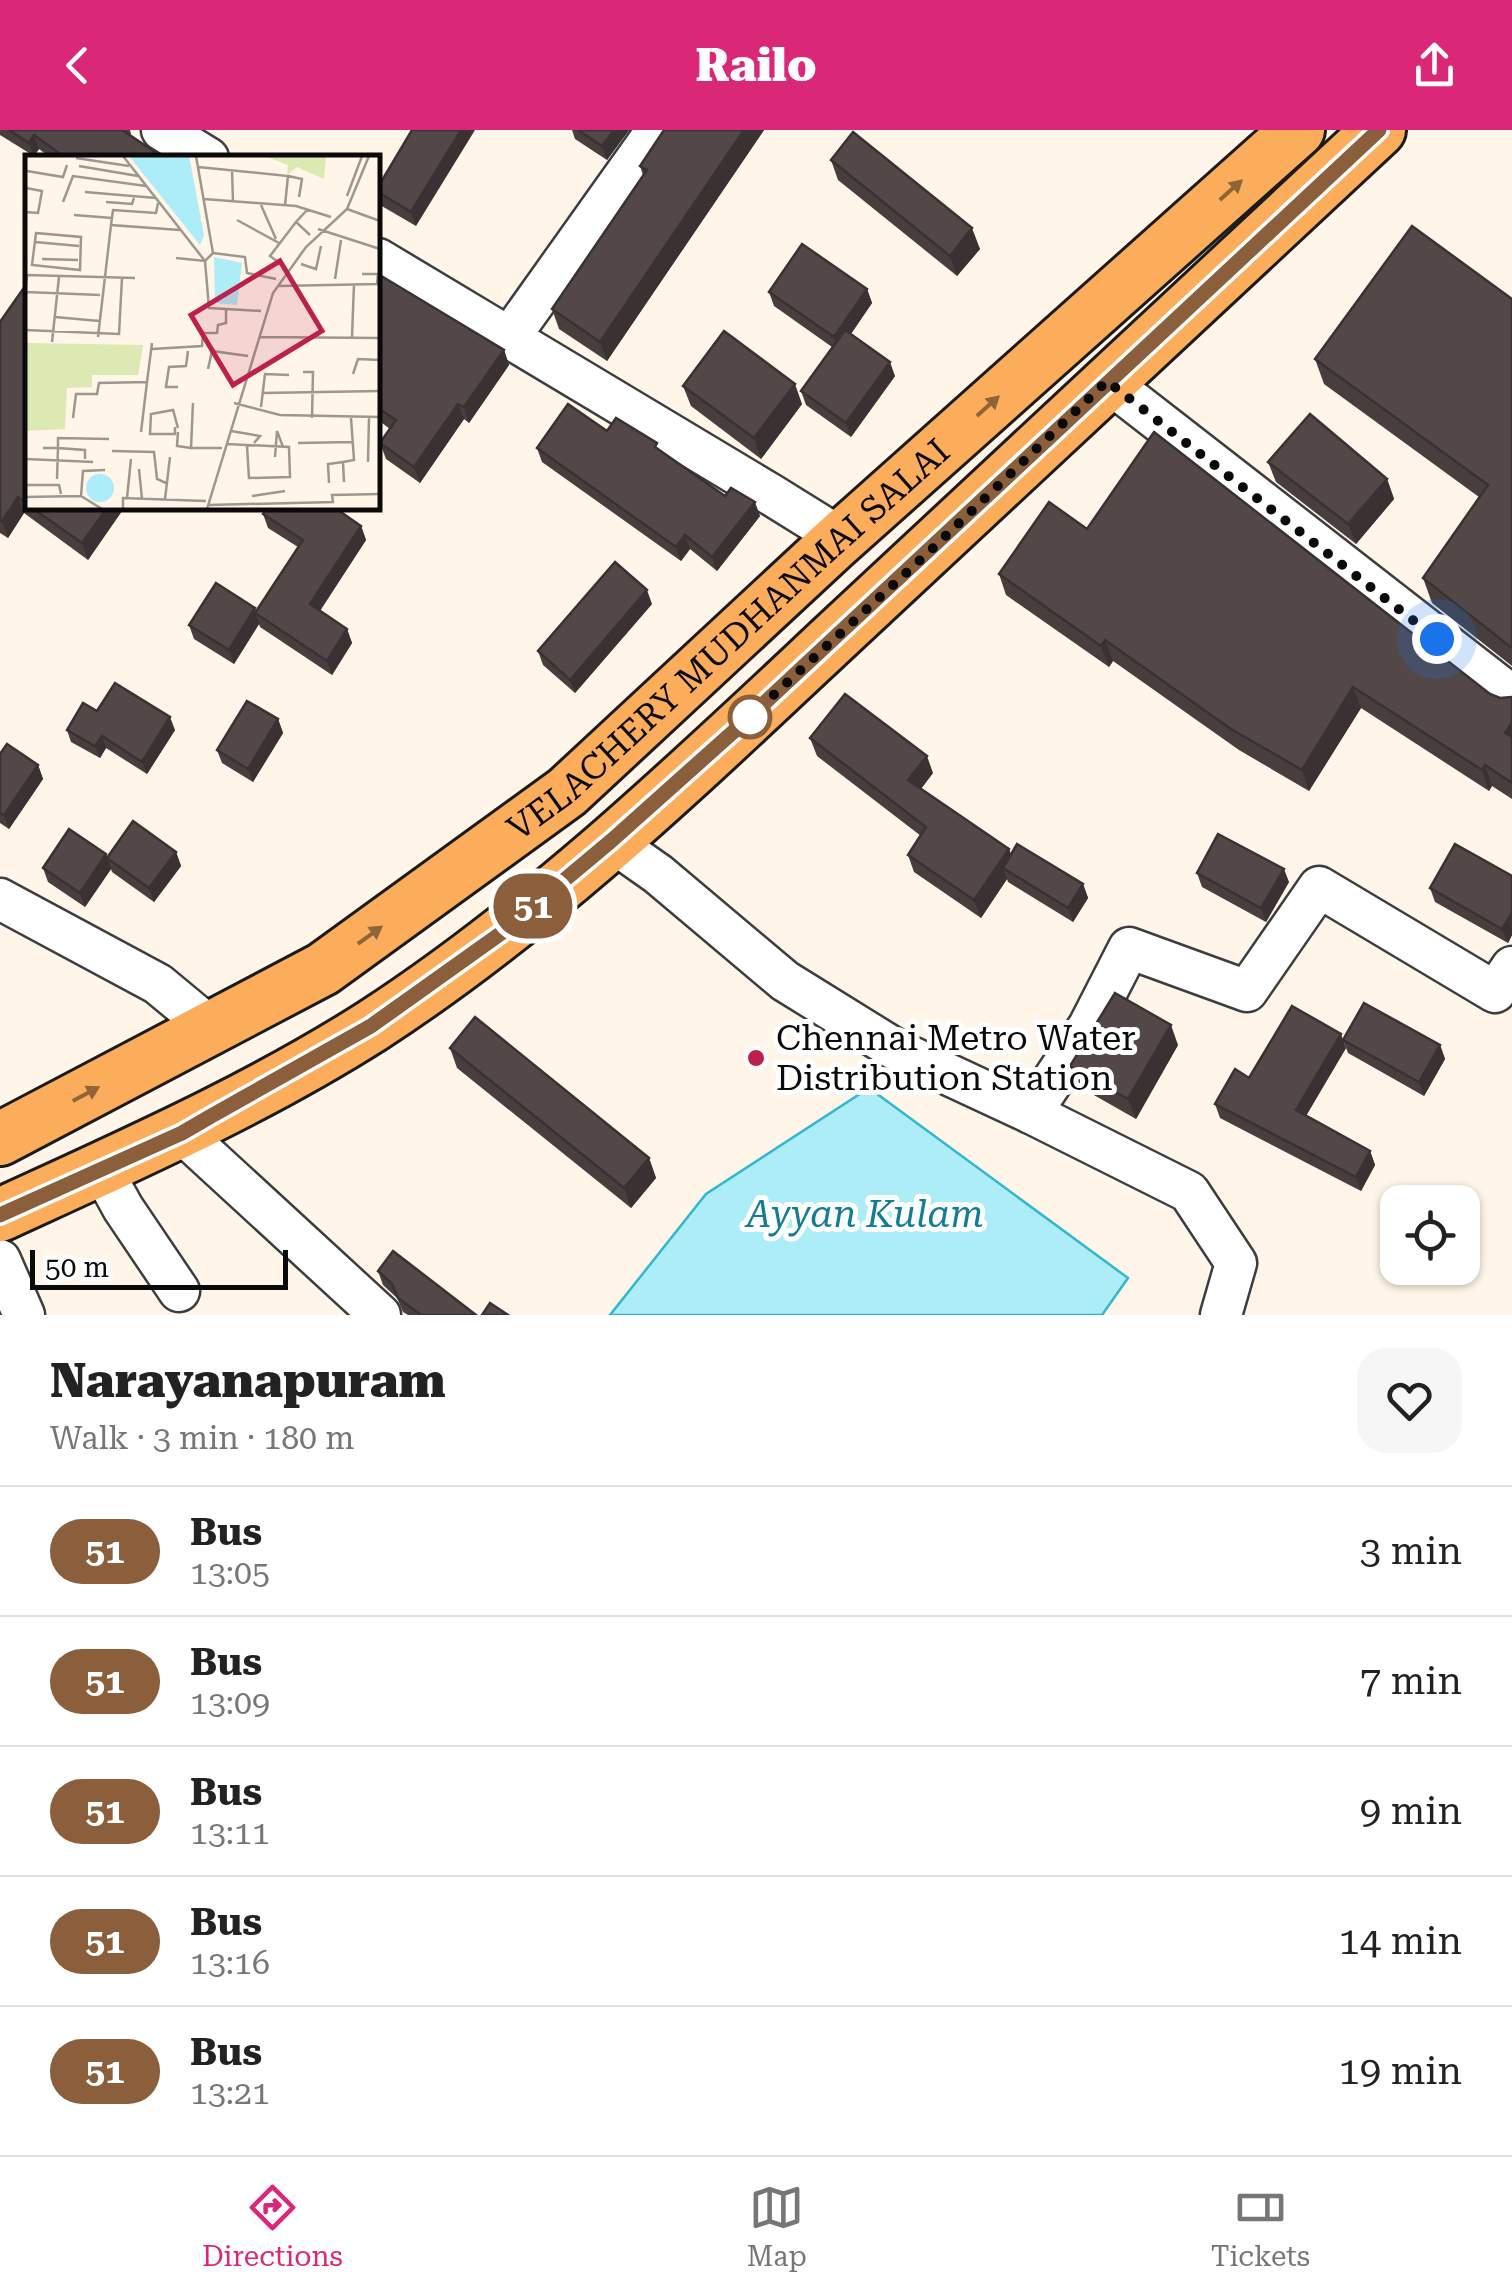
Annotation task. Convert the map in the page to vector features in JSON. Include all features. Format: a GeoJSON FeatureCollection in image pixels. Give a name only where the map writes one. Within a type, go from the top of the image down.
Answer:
{"type":"FeatureCollection","features":[{"type":"Feature","properties":{"kind":"main road","name":"VELACHERY MUDHANMAI SALAI"},"geometry":{"type":"LineString","coordinates":[[0,1139],[323,969],[566,792],[834,544],[1298,130]]}},
{"type":"Feature","properties":{"kind":"main road","name":"VELACHERY MUDHANMAI SALAI"},"geometry":{"type":"LineString","coordinates":[[0,1214],[182,1133],[371,1026],[500,934],[611,841],[931,550],[1107,381],[1380,130]]}},
{"type":"Feature","properties":{"kind":"street"},"geometry":{"type":"LineString","coordinates":[[162,130],[203,155]]}},
{"type":"Feature","properties":{"kind":"street"},"geometry":{"type":"LineString","coordinates":[[509,338],[657,130]]}},
{"type":"Feature","properties":{"kind":"street"},"geometry":{"type":"LineString","coordinates":[[380,260],[828,530],[834,544]]}},
{"type":"Feature","properties":{"kind":"street"},"geometry":{"type":"LineString","coordinates":[[1107,381],[1512,696]]}},
{"type":"Feature","properties":{"kind":"street"},"geometry":{"type":"LineString","coordinates":[[611,841],[658,874],[785,981],[898,1052],[1189,1192],[1236,1263],[1222,1315]]}},
{"type":"Feature","properties":{"kind":"street"},"geometry":{"type":"LineString","coordinates":[[1031,1113],[1089,1026],[1129,948],[1247,990],[1320,888],[1506,987]]}},
{"type":"Feature","properties":{"kind":"street"},"geometry":{"type":"LineString","coordinates":[[0,899],[158,984],[211,1028]]}},
{"type":"Feature","properties":{"kind":"street"},"geometry":{"type":"LineString","coordinates":[[182,1133],[380,1315]]}},
{"type":"Feature","properties":{"kind":"street"},"geometry":{"type":"LineString","coordinates":[[101,1168],[122,1208],[179,1290]]}},
{"type":"Feature","properties":{"kind":"street"},"geometry":{"type":"LineString","coordinates":[[0,1260],[24,1315]]}},
{"type":"Feature","properties":{"kind":"water","name":"Ayyan Kulam"},"geometry":{"type":"Polygon","coordinates":[[[869,1088],[1128,1278],[1102,1315],[610,1315],[706,1194],[869,1088]]]}},
{"type":"Feature","properties":{"kind":"building"},"geometry":{"type":"Polygon","coordinates":[[[9,130],[122,130],[160,155],[62,155],[34,135],[29,143],[9,130]]]}},
{"type":"Feature","properties":{"kind":"building"},"geometry":{"type":"Polygon","coordinates":[[[412,130],[461,130],[411,212],[380,193],[380,184],[412,130]]]}},
{"type":"Feature","properties":{"kind":"building"},"geometry":{"type":"Polygon","coordinates":[[[578,130],[614,130],[602,146],[578,130]]]}},
{"type":"Feature","properties":{"kind":"building"},"geometry":{"type":"Polygon","coordinates":[[[664,130],[744,130],[600,342],[552,309],[647,170],[640,166],[664,130]]]}},
{"type":"Feature","properties":{"kind":"building"},"geometry":{"type":"Polygon","coordinates":[[[853,132],[972,228],[950,256],[831,160],[853,132]]]}},
{"type":"Feature","properties":{"kind":"building"},"geometry":{"type":"Polygon","coordinates":[[[1412,226],[1512,299],[1512,648],[1423,578],[1488,485],[1315,359],[1412,226]]]}},
{"type":"Feature","properties":{"kind":"building"},"geometry":{"type":"Polygon","coordinates":[[[802,244],[867,289],[834,337],[769,292],[802,244]]]}},
{"type":"Feature","properties":{"kind":"building"},"geometry":{"type":"Polygon","coordinates":[[[380,275],[504,350],[464,407],[458,404],[414,467],[380,443],[396,420],[380,409],[380,275]]]}},
{"type":"Feature","properties":{"kind":"building"},"geometry":{"type":"Polygon","coordinates":[[[25,286],[25,502],[18,497],[2,521],[0,520],[0,322],[25,286]]]}},
{"type":"Feature","properties":{"kind":"building"},"geometry":{"type":"Polygon","coordinates":[[[845,330],[890,362],[846,423],[801,391],[845,330]]]}},
{"type":"Feature","properties":{"kind":"building"},"geometry":{"type":"Polygon","coordinates":[[[724,331],[795,384],[754,438],[683,386],[724,331]]]}},
{"type":"Feature","properties":{"kind":"building"},"geometry":{"type":"Polygon","coordinates":[[[568,404],[607,431],[616,418],[657,443],[655,447],[725,496],[731,488],[755,502],[712,557],[685,535],[676,547],[537,448],[568,404]]]}},
{"type":"Feature","properties":{"kind":"building"},"geometry":{"type":"Polygon","coordinates":[[[1310,414],[1387,479],[1348,524],[1268,462],[1310,414]]]}},
{"type":"Feature","properties":{"kind":"building"},"geometry":{"type":"Polygon","coordinates":[[[1154,432],[1490,694],[1512,697],[1512,723],[1505,733],[1512,737],[1512,783],[1485,765],[1482,770],[1353,687],[1302,770],[1231,729],[1105,640],[1101,646],[999,574],[1049,502],[1087,529],[1154,432]]]}},
{"type":"Feature","properties":{"kind":"building"},"geometry":{"type":"Polygon","coordinates":[[[35,510],[106,510],[82,543],[35,510]]]}},
{"type":"Feature","properties":{"kind":"building"},"geometry":{"type":"Polygon","coordinates":[[[266,510],[338,510],[361,526],[310,604],[347,629],[327,661],[255,613],[303,540],[263,514],[266,510]]]}},
{"type":"Feature","properties":{"kind":"building"},"geometry":{"type":"Polygon","coordinates":[[[615,562],[647,590],[570,680],[538,651],[615,562]]]}},
{"type":"Feature","properties":{"kind":"building"},"geometry":{"type":"Polygon","coordinates":[[[216,583],[255,608],[229,650],[189,625],[216,583]]]}},
{"type":"Feature","properties":{"kind":"building"},"geometry":{"type":"Polygon","coordinates":[[[115,683],[170,717],[142,762],[102,736],[95,746],[67,730],[83,703],[97,711],[115,683]]]}},
{"type":"Feature","properties":{"kind":"building"},"geometry":{"type":"Polygon","coordinates":[[[845,694],[927,756],[908,780],[1009,849],[974,900],[908,855],[926,827],[810,738],[845,694]]]}},
{"type":"Feature","properties":{"kind":"building"},"geometry":{"type":"Polygon","coordinates":[[[247,701],[278,719],[248,769],[217,750],[247,701]]]}},
{"type":"Feature","properties":{"kind":"building"},"geometry":{"type":"Polygon","coordinates":[[[7,744],[38,765],[4,815],[0,813],[0,754],[7,744]]]}},
{"type":"Feature","properties":{"kind":"building"},"geometry":{"type":"Polygon","coordinates":[[[133,821],[176,852],[149,888],[107,858],[133,821]]]}},
{"type":"Feature","properties":{"kind":"building"},"geometry":{"type":"Polygon","coordinates":[[[69,829],[106,854],[80,893],[43,868],[69,829]]]}},
{"type":"Feature","properties":{"kind":"building"},"geometry":{"type":"Polygon","coordinates":[[[1218,834],[1284,869],[1261,908],[1197,873],[1218,834]]]}},
{"type":"Feature","properties":{"kind":"building"},"geometry":{"type":"Polygon","coordinates":[[[1017,844],[1083,884],[1068,908],[1003,868],[1017,844]]]}},
{"type":"Feature","properties":{"kind":"building"},"geometry":{"type":"Polygon","coordinates":[[[1455,844],[1512,876],[1512,913],[1502,929],[1430,888],[1455,844]]]}},
{"type":"Feature","properties":{"kind":"building"},"geometry":{"type":"Polygon","coordinates":[[[1115,993],[1171,1025],[1128,1099],[1070,1066],[1115,993]]]}},
{"type":"Feature","properties":{"kind":"building"},"geometry":{"type":"Polygon","coordinates":[[[1364,1003],[1440,1045],[1419,1082],[1343,1040],[1364,1003]]]}},
{"type":"Feature","properties":{"kind":"building"},"geometry":{"type":"Polygon","coordinates":[[[1292,1006],[1341,1034],[1296,1110],[1370,1151],[1356,1177],[1215,1104],[1235,1069],[1249,1078],[1292,1006]]]}},
{"type":"Feature","properties":{"kind":"building"},"geometry":{"type":"Polygon","coordinates":[[[475,1017],[649,1158],[624,1188],[450,1048],[475,1017]]]}},
{"type":"Feature","properties":{"kind":"building"},"geometry":{"type":"Polygon","coordinates":[[[393,1251],[476,1315],[421,1315],[398,1298],[392,1284],[378,1271],[393,1251]]]}},
{"type":"Feature","properties":{"kind":"building"},"geometry":{"type":"Polygon","coordinates":[[[490,1303],[508,1315],[482,1315],[490,1303]]]}},
{"type":"Feature","properties":{"kind":"bus line","name":"51"},"geometry":{"type":"LineString","coordinates":[[0,1215],[182,1133],[371,1026],[500,934],[742,724],[1379,130]]}},
{"type":"Feature","properties":{"kind":"place","name":"Chennai Metro Water Distribution Station"},"geometry":{"type":"Point","coordinates":[756,1058]}},
{"type":"Feature","properties":{"kind":"route"},"geometry":{"type":"LineString","coordinates":[[750,717],[742,724],[1107,381],[1437,639]]}}]}
